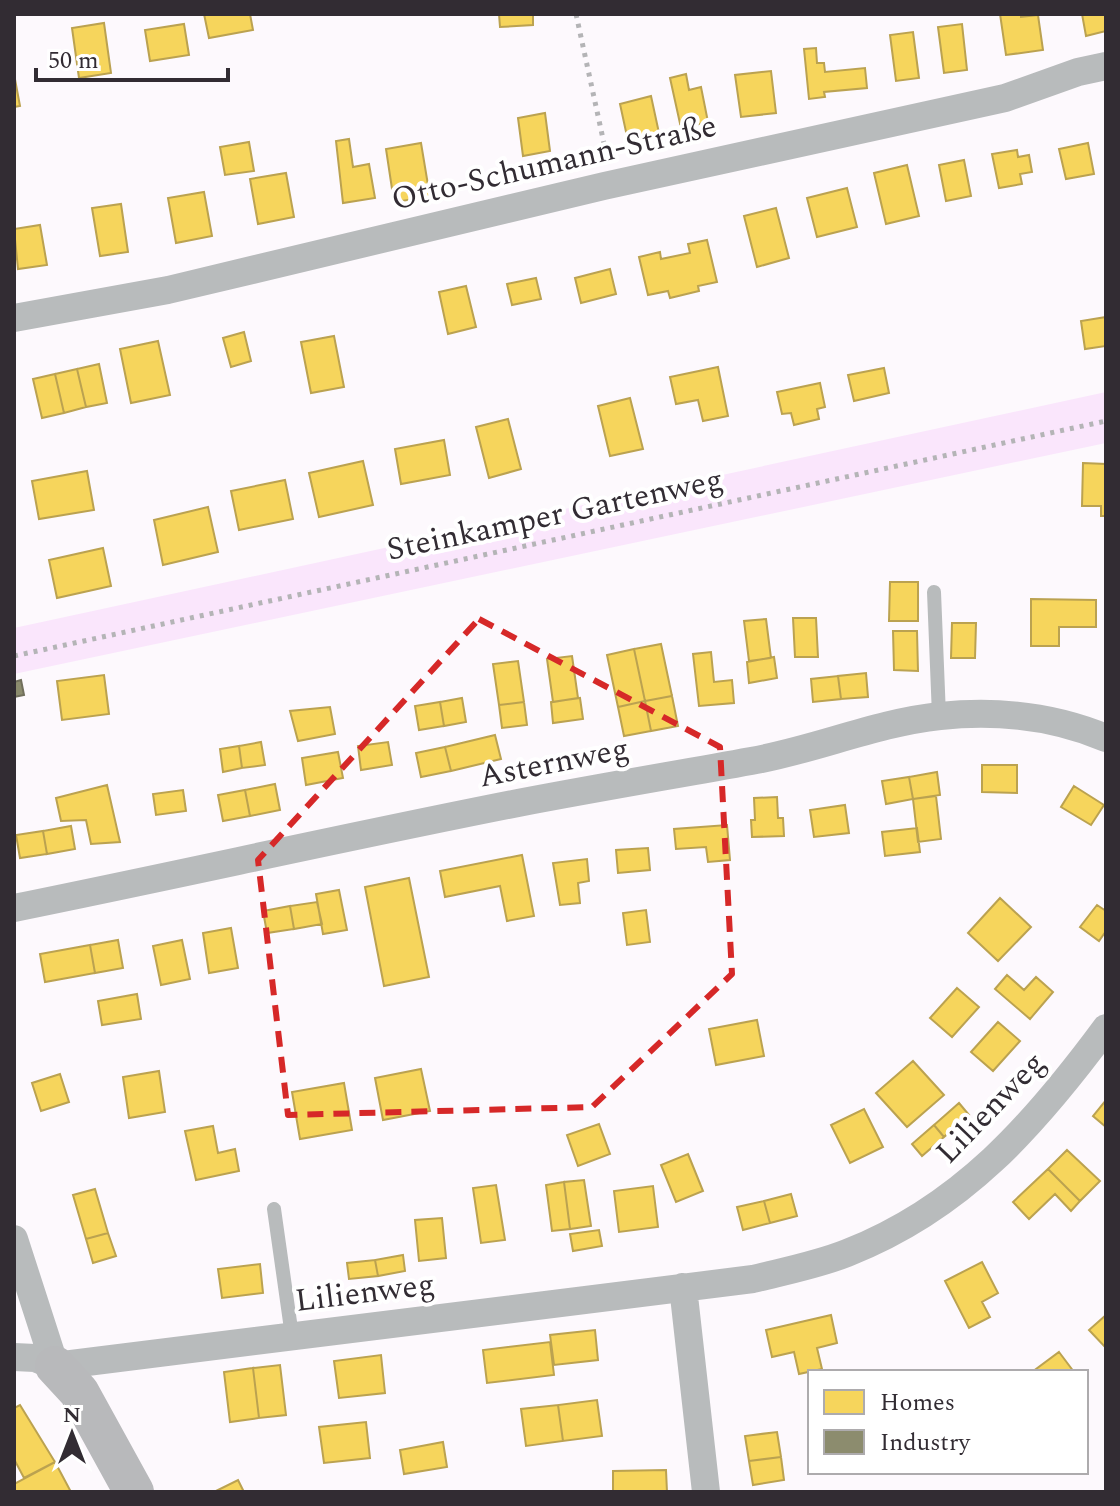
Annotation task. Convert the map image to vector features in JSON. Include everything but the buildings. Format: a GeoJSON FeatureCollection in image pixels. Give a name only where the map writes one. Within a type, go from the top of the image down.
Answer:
{"type":"FeatureCollection","features":[{"type":"Feature","properties":{"kind":"street","name":"Otto-Schumann-Straße"},"geometry":{"type":"LineString","coordinates":[[14,318],[168,290],[613,184],[1005,98],[1078,72],[1106,66]]}},
{"type":"Feature","properties":{"kind":"street","name":"Asternweg"},"geometry":{"type":"LineString","coordinates":[[14,908],[518,803],[758,760],[939,716],[996,714],[1031,717],[1060,721],[1106,738]]}},
{"type":"Feature","properties":{"kind":"street","name":"Lilienweg"},"geometry":{"type":"LineString","coordinates":[[55,1366],[753,1279],[807,1266],[874,1242],[954,1194],[1021,1134],[1059,1091],[1106,1028]]}},
{"type":"Feature","properties":{"kind":"street"},"geometry":{"type":"LineString","coordinates":[[14,1239],[55,1366],[79,1392],[134,1492]]}},
{"type":"Feature","properties":{"kind":"street"},"geometry":{"type":"LineString","coordinates":[[683,1287],[706,1492]]}},
{"type":"Feature","properties":{"kind":"street"},"geometry":{"type":"LineString","coordinates":[[14,1357],[35,1358],[55,1366]]}},
{"type":"Feature","properties":{"kind":"lane"},"geometry":{"type":"LineString","coordinates":[[934,592],[939,716]]}},
{"type":"Feature","properties":{"kind":"lane"},"geometry":{"type":"LineString","coordinates":[[274,1209],[292,1336]]}},
{"type":"Feature","properties":{"kind":"path"},"geometry":{"type":"LineString","coordinates":[[576,14],[613,184]]}},
{"type":"Feature","properties":{"kind":"path","name":"Steinkamper Gartenweg"},"geometry":{"type":"LineString","coordinates":[[14,656],[1106,421]]}},
{"type":"Feature","properties":{"kind":"highlighted area"},"geometry":{"type":"Polygon","coordinates":[[[479,619],[720,747],[732,974],[592,1107],[288,1115],[258,860],[479,619]]]}},
{"type":"Feature","properties":{"kind":"shaded area"},"geometry":{"type":"Polygon","coordinates":[[[1106,392],[1106,443],[14,674],[14,628],[1106,392]]]}}]}
